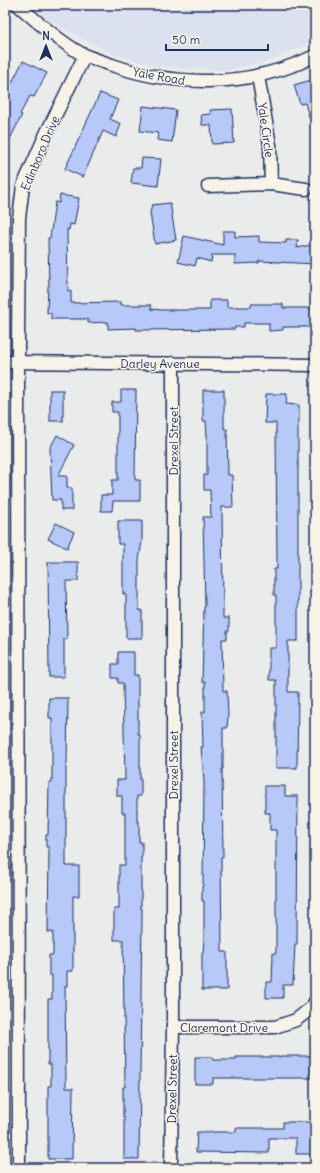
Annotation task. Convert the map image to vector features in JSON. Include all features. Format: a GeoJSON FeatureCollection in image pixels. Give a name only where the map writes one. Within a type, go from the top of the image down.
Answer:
{"type":"FeatureCollection","features":[{"type":"Feature","properties":{"kind":"street","name":"Yale Road"},"geometry":{"type":"LineString","coordinates":[[18,5],[41,25],[85,55],[128,71],[178,80],[213,82],[258,76],[297,65],[315,56]]}},
{"type":"Feature","properties":{"kind":"street","name":"Edinboro Drive"},"geometry":{"type":"LineString","coordinates":[[19,1168],[19,218],[23,186],[46,134],[85,55]]}},
{"type":"Feature","properties":{"kind":"street","name":"Yale Circle"},"geometry":{"type":"LineString","coordinates":[[258,76],[270,145],[271,184]]}},
{"type":"Feature","properties":{"kind":"street"},"geometry":{"type":"LineString","coordinates":[[208,186],[271,184],[306,189]]}},
{"type":"Feature","properties":{"kind":"street","name":"Darley Avenue"},"geometry":{"type":"LineString","coordinates":[[5,362],[315,365]]}},
{"type":"Feature","properties":{"kind":"street","name":"Drexel Street"},"geometry":{"type":"LineString","coordinates":[[171,1168],[173,1027],[173,363]]}},
{"type":"Feature","properties":{"kind":"street","name":"Claremont Drive"},"geometry":{"type":"LineString","coordinates":[[173,1027],[275,1027],[296,1020],[311,1008],[315,1002]]}},
{"type":"Feature","properties":{"kind":"shaded area"},"geometry":{"type":"Polygon","coordinates":[[[33,5],[315,5],[315,39],[269,61],[227,70],[156,66],[114,54],[49,21],[33,5]]]}},
{"type":"Feature","properties":{"kind":"building"},"geometry":{"type":"Polygon","coordinates":[[[23,61],[47,73],[34,97],[30,96],[20,114],[22,115],[5,149],[5,96],[23,61]]]}},
{"type":"Feature","properties":{"kind":"building"},"geometry":{"type":"Polygon","coordinates":[[[315,79],[315,126],[312,126],[305,103],[300,104],[294,85],[315,79]]]}},
{"type":"Feature","properties":{"kind":"building"},"geometry":{"type":"Polygon","coordinates":[[[100,93],[118,100],[110,119],[121,124],[116,137],[103,131],[83,177],[65,169],[100,93]]]}},
{"type":"Feature","properties":{"kind":"building"},"geometry":{"type":"Polygon","coordinates":[[[143,106],[176,110],[172,142],[157,140],[158,133],[140,131],[143,106]]]}},
{"type":"Feature","properties":{"kind":"building"},"geometry":{"type":"Polygon","coordinates":[[[232,109],[234,143],[212,144],[211,125],[202,125],[201,115],[211,114],[210,110],[232,109]]]}},
{"type":"Feature","properties":{"kind":"building"},"geometry":{"type":"Polygon","coordinates":[[[142,158],[161,159],[158,186],[131,183],[133,168],[141,168],[142,158]]]}},
{"type":"Feature","properties":{"kind":"building"},"geometry":{"type":"Polygon","coordinates":[[[60,195],[79,198],[74,225],[70,224],[69,230],[67,229],[68,291],[71,291],[71,303],[120,302],[120,305],[151,305],[151,309],[162,310],[210,310],[210,300],[227,300],[227,307],[251,307],[251,304],[283,304],[283,308],[315,308],[315,327],[283,327],[283,330],[269,331],[269,323],[244,323],[244,327],[235,327],[235,329],[136,330],[136,328],[108,329],[108,322],[88,323],[88,319],[51,319],[51,313],[47,313],[49,286],[48,238],[50,238],[55,202],[59,203],[60,195]]]}},
{"type":"Feature","properties":{"kind":"building"},"geometry":{"type":"Polygon","coordinates":[[[170,203],[176,240],[155,244],[150,213],[152,205],[170,203]]]}},
{"type":"Feature","properties":{"kind":"building"},"geometry":{"type":"Polygon","coordinates":[[[223,231],[235,231],[235,237],[259,236],[259,242],[286,243],[286,240],[298,240],[297,248],[315,244],[315,264],[259,261],[259,263],[235,264],[235,255],[212,255],[211,262],[197,258],[195,266],[178,262],[184,236],[223,245],[223,231]]]}},
{"type":"Feature","properties":{"kind":"building"},"geometry":{"type":"Polygon","coordinates":[[[50,390],[63,390],[63,421],[50,421],[50,390]]]}},
{"type":"Feature","properties":{"kind":"building"},"geometry":{"type":"Polygon","coordinates":[[[121,390],[136,390],[135,480],[140,480],[140,501],[113,501],[112,511],[101,511],[101,495],[112,495],[112,480],[118,480],[118,412],[112,412],[112,402],[121,402],[121,390]]]}},
{"type":"Feature","properties":{"kind":"building"},"geometry":{"type":"Polygon","coordinates":[[[203,390],[224,390],[224,429],[227,429],[228,475],[232,475],[233,507],[222,507],[223,618],[229,618],[229,631],[227,631],[227,639],[222,639],[223,691],[227,691],[228,716],[227,728],[223,728],[223,857],[221,857],[222,952],[227,952],[227,990],[202,990],[202,953],[204,939],[204,901],[202,901],[202,886],[204,781],[201,747],[203,747],[202,712],[205,712],[205,682],[202,682],[205,607],[203,517],[211,517],[210,490],[204,490],[204,475],[207,475],[207,436],[206,421],[203,421],[203,390]]]}},
{"type":"Feature","properties":{"kind":"building"},"geometry":{"type":"Polygon","coordinates":[[[266,394],[287,394],[286,404],[299,405],[298,641],[288,641],[288,692],[298,692],[297,768],[276,768],[276,680],[269,680],[269,648],[276,648],[276,595],[274,595],[274,569],[277,569],[276,423],[265,423],[266,394]]]}},
{"type":"Feature","properties":{"kind":"building"},"geometry":{"type":"Polygon","coordinates":[[[57,435],[74,445],[58,476],[67,476],[67,488],[72,488],[72,510],[61,510],[61,500],[52,500],[50,448],[57,435]]]}},
{"type":"Feature","properties":{"kind":"building"},"geometry":{"type":"Polygon","coordinates":[[[118,521],[142,521],[142,541],[139,560],[139,610],[142,610],[142,638],[126,638],[126,594],[123,594],[123,544],[118,544],[118,521]]]}},
{"type":"Feature","properties":{"kind":"building"},"geometry":{"type":"Polygon","coordinates":[[[56,523],[74,532],[67,548],[48,539],[56,523]]]}},
{"type":"Feature","properties":{"kind":"building"},"geometry":{"type":"Polygon","coordinates":[[[48,562],[78,562],[78,581],[66,581],[67,639],[64,639],[64,677],[49,677],[48,562]]]}},
{"type":"Feature","properties":{"kind":"building"},"geometry":{"type":"Polygon","coordinates":[[[118,652],[134,652],[134,675],[138,675],[138,734],[140,734],[141,796],[137,796],[137,821],[139,821],[139,842],[142,842],[139,1159],[124,1159],[123,1087],[125,1087],[123,940],[114,940],[114,909],[119,909],[119,865],[125,865],[125,813],[122,813],[122,796],[117,796],[117,780],[125,780],[123,683],[118,683],[118,678],[112,678],[112,664],[118,664],[118,652]]]}},
{"type":"Feature","properties":{"kind":"building"},"geometry":{"type":"Polygon","coordinates":[[[49,698],[68,698],[66,764],[66,866],[79,866],[79,896],[73,896],[73,971],[67,971],[67,986],[65,986],[66,1088],[73,1088],[72,1159],[48,1159],[48,1086],[51,1086],[51,1064],[48,1064],[48,999],[52,999],[52,975],[49,975],[49,955],[53,955],[53,932],[48,932],[49,847],[46,847],[46,835],[48,835],[49,782],[52,782],[52,718],[49,718],[49,698]]]}},
{"type":"Feature","properties":{"kind":"building"},"geometry":{"type":"Polygon","coordinates":[[[265,786],[285,786],[285,796],[298,796],[297,944],[295,944],[293,985],[283,985],[283,998],[266,998],[266,982],[272,982],[273,953],[276,953],[276,830],[270,830],[270,813],[265,813],[265,786]]]}},
{"type":"Feature","properties":{"kind":"building"},"geometry":{"type":"Polygon","coordinates":[[[312,1056],[312,1078],[213,1078],[213,1084],[195,1084],[195,1057],[212,1057],[213,1060],[236,1060],[236,1057],[312,1056]]]}},
{"type":"Feature","properties":{"kind":"building"},"geometry":{"type":"Polygon","coordinates":[[[283,1122],[315,1122],[315,1154],[296,1154],[296,1138],[269,1138],[269,1153],[196,1152],[197,1132],[236,1132],[236,1128],[283,1128],[283,1122]]]}}]}
